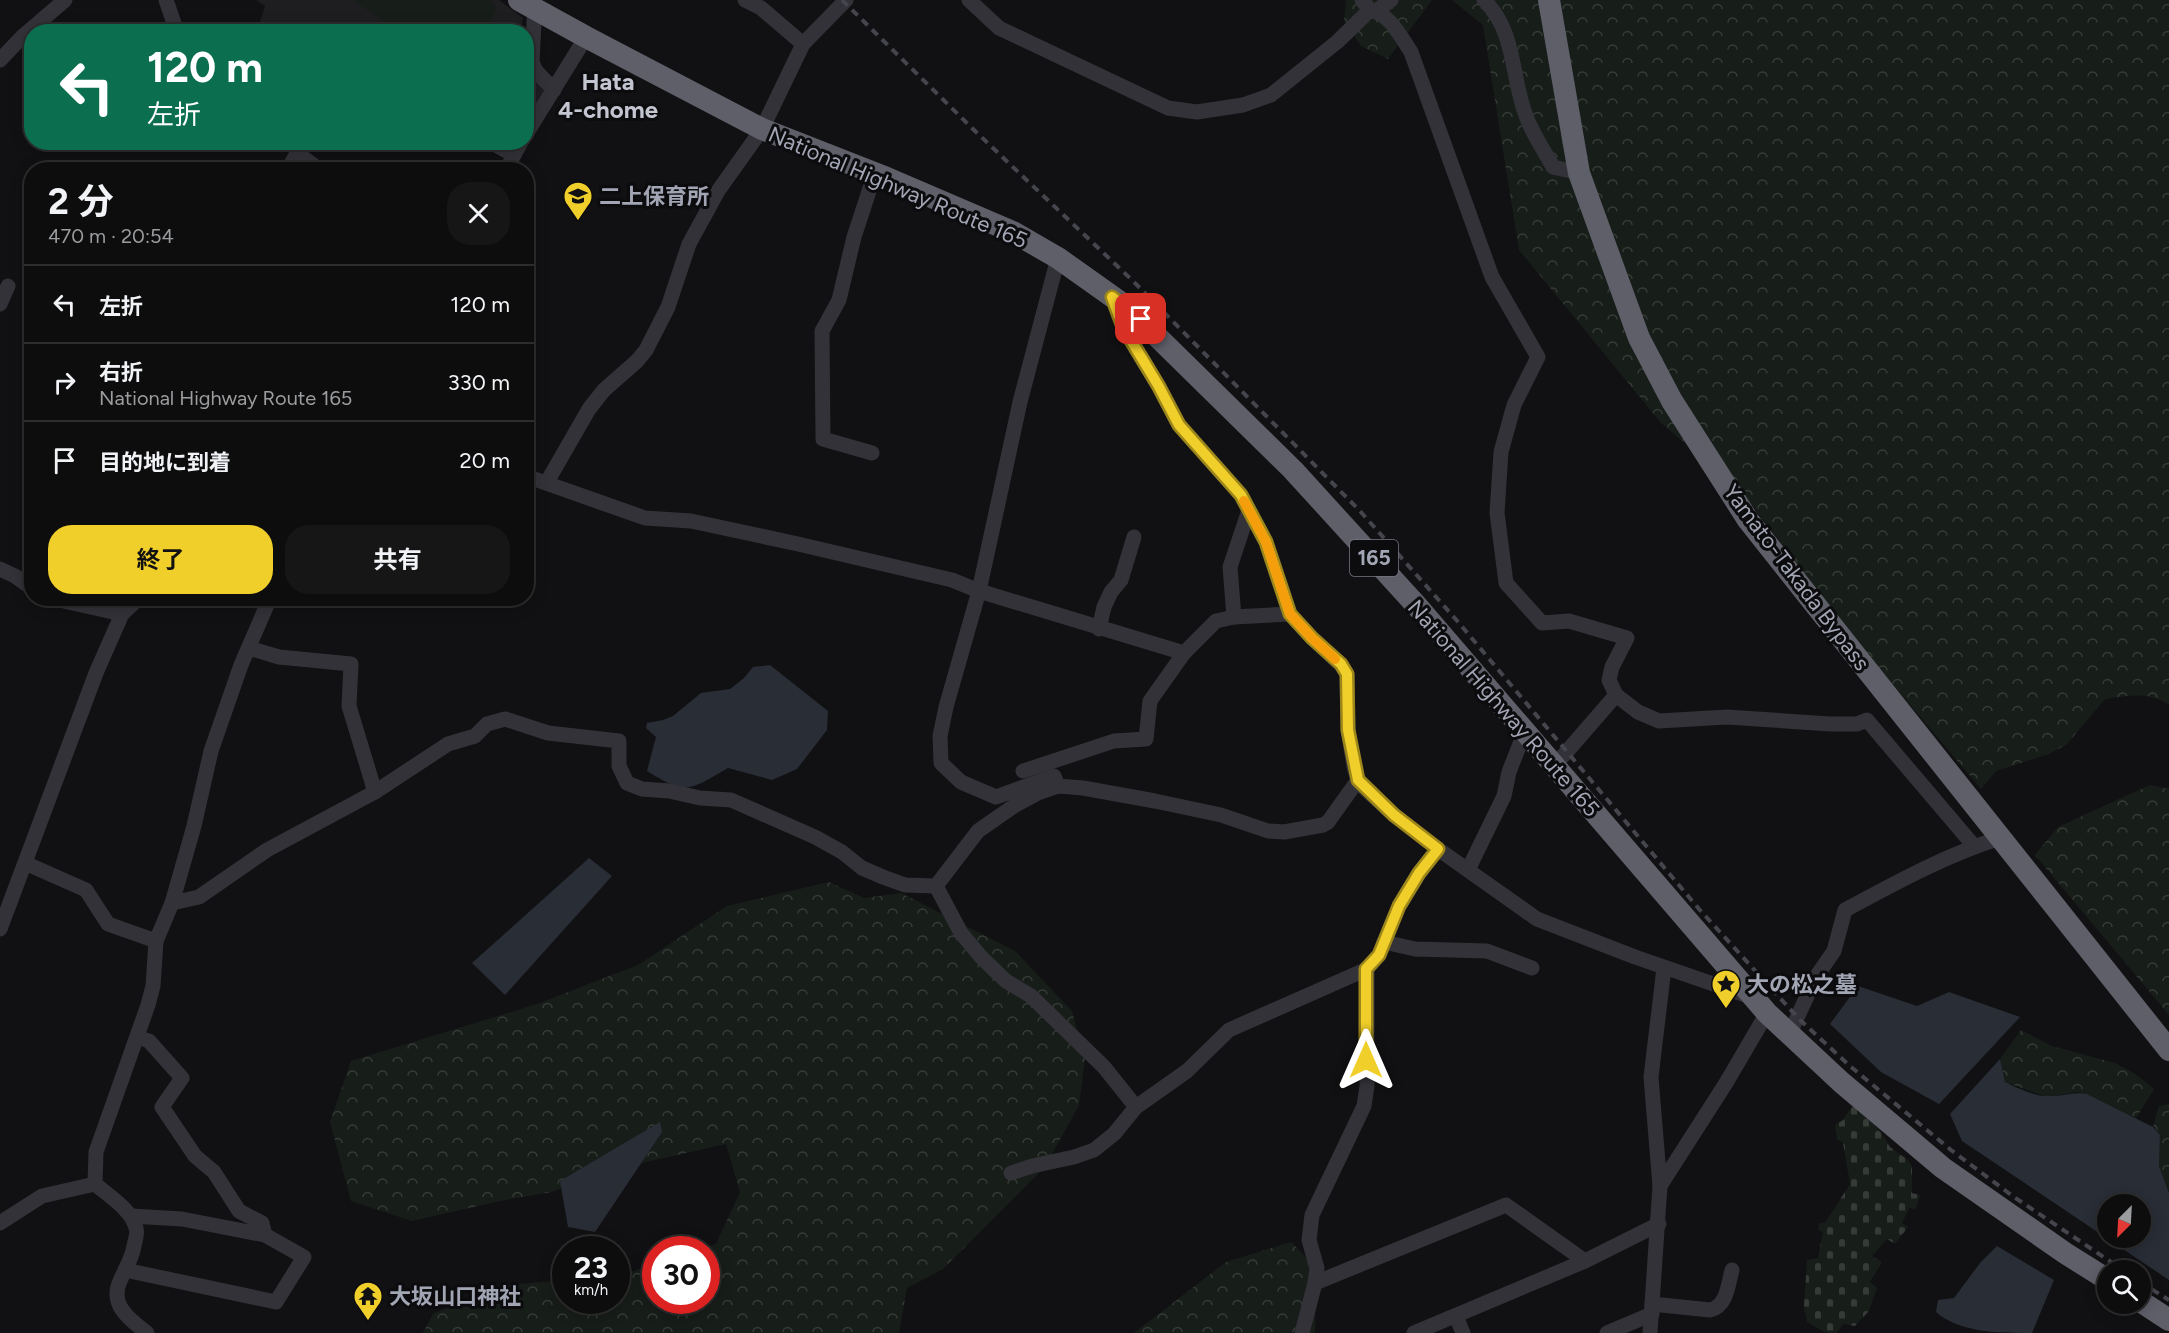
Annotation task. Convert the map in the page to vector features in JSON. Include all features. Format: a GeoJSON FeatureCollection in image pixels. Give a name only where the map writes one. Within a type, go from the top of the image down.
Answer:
{"type":"FeatureCollection","features":[{"type":"Feature","properties":{"kind":"highway","name":"Yamato-Takada Bypass"},"geometry":{"type":"LineString","coordinates":[[1549,0],[1579,173],[1639,338],[1672,401],[1748,520],[2169,1050]]}},
{"type":"Feature","properties":{"kind":"highway","name":"National Highway Route 165"},"geometry":{"type":"LineString","coordinates":[[530,3],[586,37],[762,129],[875,173],[1013,232],[1058,258],[1141,319],[1293,470],[1417,606],[1751,997],[1789,1035],[1943,1168],[2097,1273]]}},
{"type":"Feature","properties":{"kind":"highway"},"geometry":{"type":"LineString","coordinates":[[2151,1308],[2169,1320]]}},
{"type":"Feature","properties":{"kind":"street"},"geometry":{"type":"LineString","coordinates":[[42,24],[65,0]]}},
{"type":"Feature","properties":{"kind":"street"},"geometry":{"type":"LineString","coordinates":[[166,0],[174,24]]}},
{"type":"Feature","properties":{"kind":"street"},"geometry":{"type":"LineString","coordinates":[[745,0],[761,8],[803,44]]}},
{"type":"Feature","properties":{"kind":"street"},"geometry":{"type":"LineString","coordinates":[[547,482],[594,403],[604,390],[646,350],[668,307],[689,244],[718,191],[762,129],[803,44],[846,0]]}},
{"type":"Feature","properties":{"kind":"street"},"geometry":{"type":"LineString","coordinates":[[969,0],[999,28],[1168,108],[1197,112],[1243,105],[1271,95],[1337,42],[1369,7],[1391,0]]}},
{"type":"Feature","properties":{"kind":"street"},"geometry":{"type":"LineString","coordinates":[[1484,0],[1495,13],[1510,46],[1524,113],[1553,167],[1579,173]]}},
{"type":"Feature","properties":{"kind":"street"},"geometry":{"type":"LineString","coordinates":[[530,3],[531,24]]}},
{"type":"Feature","properties":{"kind":"street"},"geometry":{"type":"LineString","coordinates":[[1369,7],[1393,24],[1412,52],[1492,277],[1538,357],[1514,405],[1501,452],[1497,513],[1506,584],[1542,623],[1569,621],[1627,638],[1612,667],[1609,680],[1616,695],[1638,712],[1659,721],[1727,717],[1775,722],[1857,724],[1867,720],[1974,846]]}},
{"type":"Feature","properties":{"kind":"street"},"geometry":{"type":"LineString","coordinates":[[534,121],[586,37]]}},
{"type":"Feature","properties":{"kind":"street"},"geometry":{"type":"LineString","coordinates":[[0,60],[24,42]]}},
{"type":"Feature","properties":{"kind":"street"},"geometry":{"type":"LineString","coordinates":[[534,66],[554,90]]}},
{"type":"Feature","properties":{"kind":"street"},"geometry":{"type":"LineString","coordinates":[[872,453],[823,439],[822,332],[839,300],[854,237],[875,173]]}},
{"type":"Feature","properties":{"kind":"street"},"geometry":{"type":"LineString","coordinates":[[1058,258],[1020,402],[979,591],[940,736],[941,763],[961,782],[996,797],[1054,776],[1058,786]]}},
{"type":"Feature","properties":{"kind":"street"},"geometry":{"type":"LineString","coordinates":[[0,304],[8,286]]}},
{"type":"Feature","properties":{"kind":"street"},"geometry":{"type":"LineString","coordinates":[[1112,297],[1123,327],[1179,425],[1241,495],[1266,542],[1290,614],[1341,664],[1347,674],[1348,730],[1358,780],[1394,815],[1537,919],[1664,968],[1751,997]]}},
{"type":"Feature","properties":{"kind":"street"},"geometry":{"type":"LineString","coordinates":[[534,478],[645,518],[691,522],[952,580],[979,591],[1184,653]]}},
{"type":"Feature","properties":{"kind":"street"},"geometry":{"type":"LineString","coordinates":[[1234,617],[1230,567],[1249,510]]}},
{"type":"Feature","properties":{"kind":"street"},"geometry":{"type":"LineString","coordinates":[[1099,628],[1104,607],[1111,592],[1121,580],[1134,537]]}},
{"type":"Feature","properties":{"kind":"street"},"geometry":{"type":"LineString","coordinates":[[0,569],[24,582]]}},
{"type":"Feature","properties":{"kind":"street"},"geometry":{"type":"LineString","coordinates":[[86,606],[122,614]]}},
{"type":"Feature","properties":{"kind":"street"},"geometry":{"type":"LineString","coordinates":[[0,929],[96,673],[122,614],[130,606]]}},
{"type":"Feature","properties":{"kind":"street"},"geometry":{"type":"LineString","coordinates":[[95,1184],[96,1152],[153,986],[156,941],[172,903],[194,826],[211,751],[267,606]]}},
{"type":"Feature","properties":{"kind":"street"},"geometry":{"type":"LineString","coordinates":[[1023,771],[1114,741],[1146,739],[1150,701],[1184,653],[1216,621],[1234,617],[1290,614]]}},
{"type":"Feature","properties":{"kind":"street"},"geometry":{"type":"LineString","coordinates":[[249,648],[279,657],[351,664],[349,706],[375,792]]}},
{"type":"Feature","properties":{"kind":"street"},"geometry":{"type":"LineString","coordinates":[[1552,764],[1563,756],[1616,695]]}},
{"type":"Feature","properties":{"kind":"street"},"geometry":{"type":"LineString","coordinates":[[172,903],[199,897],[267,850],[375,792],[448,744],[475,736],[487,724],[505,718],[548,733],[620,741],[619,766],[627,783],[642,789],[730,800],[815,837],[842,852],[862,868],[883,878],[905,885],[936,886]]}},
{"type":"Feature","properties":{"kind":"street"},"geometry":{"type":"LineString","coordinates":[[1468,870],[1504,796],[1509,772],[1525,731]]}},
{"type":"Feature","properties":{"kind":"street"},"geometry":{"type":"LineString","coordinates":[[936,886],[978,831],[1014,806],[1038,793],[1058,786],[1083,788],[1155,801],[1221,815],[1268,831],[1284,832],[1323,825],[1328,822],[1358,780]]}},
{"type":"Feature","properties":{"kind":"street"},"geometry":{"type":"LineString","coordinates":[[1789,1035],[1816,977],[1834,951],[1845,910],[1894,883],[1974,846],[2000,838]]}},
{"type":"Feature","properties":{"kind":"street"},"geometry":{"type":"LineString","coordinates":[[1011,1173],[1094,1150],[1114,1134],[1136,1107],[1187,1071],[1229,1030],[1366,969],[1379,955],[1399,906],[1419,873],[1438,849]]}},
{"type":"Feature","properties":{"kind":"street"},"geometry":{"type":"LineString","coordinates":[[25,863],[86,890],[108,924],[156,941]]}},
{"type":"Feature","properties":{"kind":"street"},"geometry":{"type":"LineString","coordinates":[[936,886],[961,933],[982,958],[1006,981],[1031,996],[1104,1067],[1136,1107]]}},
{"type":"Feature","properties":{"kind":"street"},"geometry":{"type":"LineString","coordinates":[[1384,942],[1414,949],[1487,951],[1532,968]]}},
{"type":"Feature","properties":{"kind":"street"},"geometry":{"type":"LineString","coordinates":[[1650,1333],[1660,1186],[1651,1077],[1664,968]]}},
{"type":"Feature","properties":{"kind":"street"},"geometry":{"type":"LineString","coordinates":[[1302,1333],[1317,1268],[1309,1240],[1312,1215],[1364,1106],[1367,1086],[1366,969]]}},
{"type":"Feature","properties":{"kind":"street"},"geometry":{"type":"LineString","coordinates":[[1660,1186],[1726,1083],[1767,1013]]}},
{"type":"Feature","properties":{"kind":"street"},"geometry":{"type":"LineString","coordinates":[[137,1037],[149,1041],[182,1078],[162,1107],[195,1155],[214,1172],[239,1211],[262,1223],[265,1235]]}},
{"type":"Feature","properties":{"kind":"street"},"geometry":{"type":"LineString","coordinates":[[95,1184],[131,1216],[137,1230],[133,1253],[118,1283],[119,1305],[126,1318],[147,1333]]}},
{"type":"Feature","properties":{"kind":"street"},"geometry":{"type":"LineString","coordinates":[[0,1223],[42,1196],[95,1184]]}},
{"type":"Feature","properties":{"kind":"street"},"geometry":{"type":"LineString","coordinates":[[1315,1283],[1506,1205],[1585,1261]]}},
{"type":"Feature","properties":{"kind":"street"},"geometry":{"type":"LineString","coordinates":[[125,1270],[276,1302],[304,1257],[265,1235],[183,1219],[131,1216]]}},
{"type":"Feature","properties":{"kind":"street"},"geometry":{"type":"LineString","coordinates":[[1414,1333],[1585,1261],[1659,1224]]}},
{"type":"Feature","properties":{"kind":"street"},"geometry":{"type":"LineString","coordinates":[[1607,1333],[1652,1309],[1710,1310],[1718,1308],[1724,1300],[1732,1270]]}},
{"type":"Feature","properties":{"kind":"street"},"geometry":{"type":"LineString","coordinates":[[1456,1316],[1463,1333]]}},
{"type":"Feature","properties":{"kind":"shaded area"},"geometry":{"type":"Polygon","coordinates":[[[256,0],[499,0],[523,18],[522,24],[259,24],[265,6],[256,0]]]}},
{"type":"Feature","properties":{"kind":"shaded area"},"geometry":{"type":"Polygon","coordinates":[[[534,72],[547,86],[534,109],[534,72]]]}},
{"type":"Feature","properties":{"kind":"shaded area"},"geometry":{"type":"Polygon","coordinates":[[[770,665],[828,711],[827,730],[797,769],[772,780],[728,768],[705,781],[688,787],[671,784],[647,771],[656,737],[646,728],[647,723],[673,716],[701,693],[730,689],[753,667],[770,665]]]}},
{"type":"Feature","properties":{"kind":"shaded area"},"geometry":{"type":"Polygon","coordinates":[[[589,858],[612,876],[505,995],[472,963],[589,858]]]}},
{"type":"Feature","properties":{"kind":"shaded area"},"geometry":{"type":"Polygon","coordinates":[[[1858,986],[1917,1006],[1949,992],[2020,1017],[1939,1104],[1881,1072],[1830,1024],[1858,986]]]}},
{"type":"Feature","properties":{"kind":"shaded area"},"geometry":{"type":"Polygon","coordinates":[[[2000,1059],[2005,1082],[2015,1087],[2042,1096],[2087,1094],[2153,1127],[2160,1135],[2159,1166],[2169,1193],[2169,1280],[2151,1268],[2151,1260],[2139,1260],[2121,1248],[2151,1248],[2151,1194],[2097,1194],[2097,1232],[1962,1141],[1950,1114],[2000,1059]]]}},
{"type":"Feature","properties":{"kind":"shaded area"},"geometry":{"type":"Polygon","coordinates":[[[660,1122],[662,1132],[595,1232],[568,1227],[560,1181],[660,1122]]]}},
{"type":"Feature","properties":{"kind":"shaded area"},"geometry":{"type":"Polygon","coordinates":[[[1997,1246],[2054,1280],[2032,1333],[1994,1332],[1968,1328],[1936,1312],[1938,1300],[1954,1298],[1980,1263],[1997,1246]]]}},
{"type":"Feature","properties":{"kind":"green space"},"geometry":{"type":"Polygon","coordinates":[[[353,0],[491,0],[497,9],[487,24],[389,24],[353,0]]]}},
{"type":"Feature","properties":{"kind":"green space"},"geometry":{"type":"Polygon","coordinates":[[[1346,0],[1432,0],[1388,59],[1361,46],[1344,21],[1346,0]]]}},
{"type":"Feature","properties":{"kind":"green space"},"geometry":{"type":"Polygon","coordinates":[[[1452,0],[2169,0],[2169,705],[2146,696],[2105,699],[2067,744],[2049,754],[1996,771],[1981,789],[1869,656],[1741,491],[1661,423],[1519,250],[1483,25],[1452,0]]]}},
{"type":"Feature","properties":{"kind":"green space"},"geometry":{"type":"Polygon","coordinates":[[[2150,785],[2169,789],[2169,1015],[2035,855],[2058,827],[2150,785]]]}},
{"type":"Feature","properties":{"kind":"green space"},"geometry":{"type":"Polygon","coordinates":[[[829,882],[864,898],[901,893],[1015,951],[1072,1011],[1085,1059],[1079,1105],[1045,1167],[943,1269],[907,1288],[899,1333],[423,1333],[433,1314],[495,1286],[552,1281],[552,1314],[630,1314],[630,1272],[642,1268],[642,1314],[720,1314],[720,1236],[740,1192],[726,1144],[633,1165],[551,1192],[412,1221],[351,1201],[330,1122],[351,1061],[537,1004],[638,965],[727,906],[829,882]]]}},
{"type":"Feature","properties":{"kind":"green space"},"geometry":{"type":"Polygon","coordinates":[[[2021,1030],[2052,1046],[2115,1063],[2134,1073],[2154,1089],[2136,1118],[2087,1094],[2077,1092],[2047,1097],[2005,1082],[2000,1059],[2021,1030]]]}},
{"type":"Feature","properties":{"kind":"green space"},"geometry":{"type":"Polygon","coordinates":[[[2169,1104],[2169,1193],[2159,1166],[2160,1135],[2153,1127],[2159,1106],[2169,1104]]]}},
{"type":"Feature","properties":{"kind":"green space"},"geometry":{"type":"Polygon","coordinates":[[[1853,1105],[1879,1129],[1890,1147],[1908,1160],[1912,1166],[1912,1193],[1920,1195],[1916,1209],[1909,1208],[1902,1223],[1908,1227],[1895,1244],[1887,1239],[1872,1256],[1882,1262],[1870,1282],[1877,1288],[1869,1311],[1855,1326],[1843,1324],[1837,1333],[1826,1333],[1807,1322],[1804,1307],[1807,1260],[1818,1258],[1823,1232],[1818,1230],[1819,1223],[1825,1223],[1850,1184],[1843,1142],[1837,1140],[1835,1125],[1843,1120],[1853,1105]]]}},
{"type":"Feature","properties":{"kind":"green space"},"geometry":{"type":"Polygon","coordinates":[[[1291,1242],[1315,1266],[1315,1333],[1134,1333],[1226,1262],[1291,1242]]]}},
{"type":"Feature","properties":{"kind":"railway"},"geometry":{"type":"LineString","coordinates":[[842,0],[975,131],[1133,281],[1360,511],[1459,623],[1699,909],[1800,1020],[1850,1066],[1951,1150],[2014,1197],[2108,1260]]}},
{"type":"Feature","properties":{"kind":"railway"},"geometry":{"type":"LineString","coordinates":[[2151,1289],[2169,1300]]}},
{"type":"Feature","properties":{"kind":"slow traffic"},"geometry":{"type":"LineString","coordinates":[[1244,501],[1266,542],[1290,614],[1335,659]]}},
{"type":"Feature","properties":{"kind":"place","name":"二上保育所"},"geometry":{"type":"Point","coordinates":[578,222]}},
{"type":"Feature","properties":{"kind":"place","name":"大の松之墓"},"geometry":{"type":"Point","coordinates":[1726,1010]}},
{"type":"Feature","properties":{"kind":"place","name":"大坂山口神社"},"geometry":{"type":"Point","coordinates":[368,1322]}},
{"type":"Feature","properties":{"kind":"district","name":"Hata 4-chome"},"geometry":{"type":"Point","coordinates":[608,96]}},
{"type":"Feature","properties":{"kind":"route"},"geometry":{"type":"LineString","coordinates":[[1141,319],[1112,297],[1123,327],[1179,425],[1241,495],[1266,542],[1290,614],[1341,664],[1347,674],[1348,730],[1358,780],[1394,815],[1438,849],[1419,873],[1399,906],[1379,955],[1366,969],[1366,1060]]}}]}
